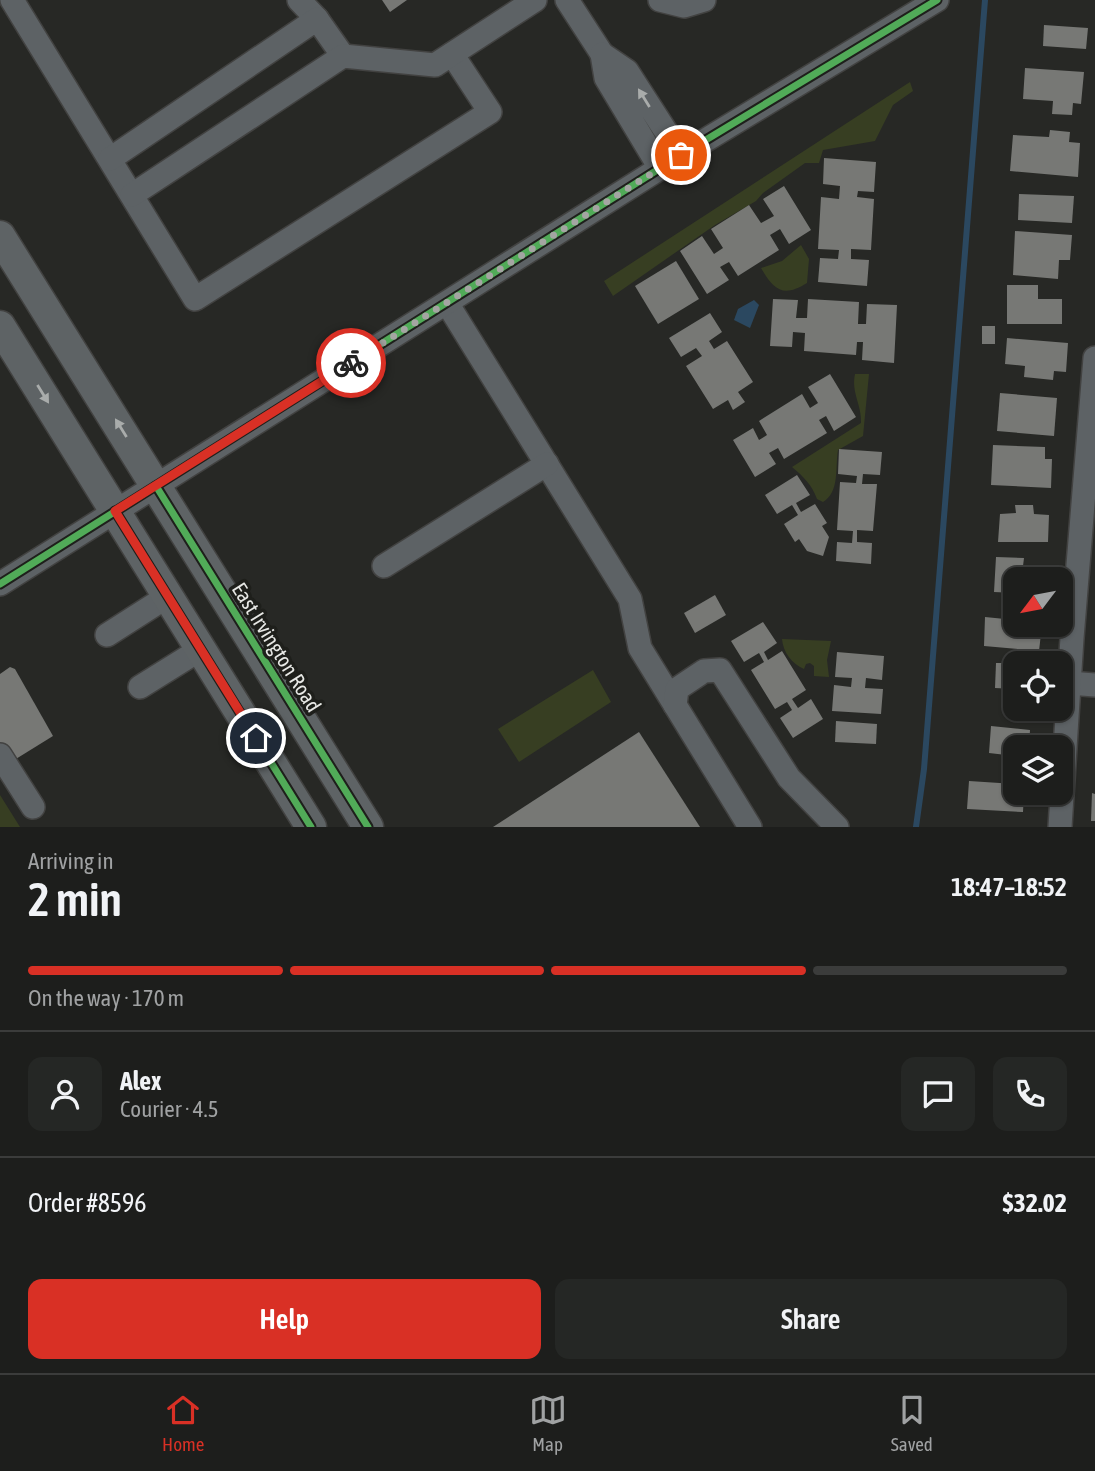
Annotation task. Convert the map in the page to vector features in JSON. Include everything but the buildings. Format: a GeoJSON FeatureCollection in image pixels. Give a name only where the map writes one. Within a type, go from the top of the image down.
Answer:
{"type":"FeatureCollection","features":[{"type":"Feature","properties":{"kind":"main road","name":"East Irvington Road"},"geometry":{"type":"LineString","coordinates":[[0,236],[368,827]]}},
{"type":"Feature","properties":{"kind":"main road"},"geometry":{"type":"LineString","coordinates":[[0,326],[311,827]]}},
{"type":"Feature","properties":{"kind":"street"},"geometry":{"type":"LineString","coordinates":[[12,0],[195,299],[489,112],[452,54]]}},
{"type":"Feature","properties":{"kind":"street"},"geometry":{"type":"LineString","coordinates":[[299,0],[317,19],[343,56]]}},
{"type":"Feature","properties":{"kind":"street"},"geometry":{"type":"LineString","coordinates":[[132,195],[343,56],[436,65],[536,0]]}},
{"type":"Feature","properties":{"kind":"street"},"geometry":{"type":"LineString","coordinates":[[567,0],[602,54],[627,71],[681,155]]}},
{"type":"Feature","properties":{"kind":"street"},"geometry":{"type":"LineString","coordinates":[[660,0],[684,6],[704,0]]}},
{"type":"Feature","properties":{"kind":"street"},"geometry":{"type":"LineString","coordinates":[[0,584],[681,155],[937,0]]}},
{"type":"Feature","properties":{"kind":"street"},"geometry":{"type":"LineString","coordinates":[[110,159],[317,19]]}},
{"type":"Feature","properties":{"kind":"street"},"geometry":{"type":"LineString","coordinates":[[602,54],[606,78],[660,169]]}},
{"type":"Feature","properties":{"kind":"street"},"geometry":{"type":"LineString","coordinates":[[447,303],[630,599],[640,648],[750,827]]}},
{"type":"Feature","properties":{"kind":"street"},"geometry":{"type":"LineString","coordinates":[[1072,651],[1095,358]]}},
{"type":"Feature","properties":{"kind":"street"},"geometry":{"type":"LineString","coordinates":[[384,566],[547,464]]}},
{"type":"Feature","properties":{"kind":"street"},"geometry":{"type":"LineString","coordinates":[[107,635],[168,596]]}},
{"type":"Feature","properties":{"kind":"street"},"geometry":{"type":"LineString","coordinates":[[140,687],[201,649]]}},
{"type":"Feature","properties":{"kind":"street"},"geometry":{"type":"LineString","coordinates":[[675,705],[677,689],[704,671],[720,670],[789,778],[837,827]]}},
{"type":"Feature","properties":{"kind":"street"},"geometry":{"type":"LineString","coordinates":[[1073,683],[1095,685]]}},
{"type":"Feature","properties":{"kind":"street"},"geometry":{"type":"LineString","coordinates":[[1060,827],[1067,721]]}},
{"type":"Feature","properties":{"kind":"street"},"geometry":{"type":"LineString","coordinates":[[0,755],[33,807]]}},
{"type":"Feature","properties":{"kind":"green space"},"geometry":{"type":"Polygon","coordinates":[[[910,82],[913,91],[893,105],[875,141],[823,150],[819,163],[805,163],[756,201],[715,225],[613,296],[604,281],[910,82]]]}},
{"type":"Feature","properties":{"kind":"green space"},"geometry":{"type":"Polygon","coordinates":[[[801,245],[809,259],[807,283],[792,290],[780,289],[770,282],[761,268],[782,261],[801,245]]]}},
{"type":"Feature","properties":{"kind":"green space"},"geometry":{"type":"Polygon","coordinates":[[[855,374],[869,374],[863,436],[838,450],[834,486],[823,502],[817,499],[807,481],[792,467],[861,423],[854,387],[855,374]]]}},
{"type":"Feature","properties":{"kind":"green space"},"geometry":{"type":"Polygon","coordinates":[[[782,639],[831,641],[827,660],[829,677],[814,676],[814,666],[810,663],[806,664],[804,669],[792,661],[786,653],[782,639]]]}},
{"type":"Feature","properties":{"kind":"green space"},"geometry":{"type":"Polygon","coordinates":[[[593,670],[611,702],[519,762],[498,729],[593,670]]]}},
{"type":"Feature","properties":{"kind":"green space"},"geometry":{"type":"Polygon","coordinates":[[[0,795],[20,827],[0,827],[0,795]]]}},
{"type":"Feature","properties":{"kind":"water"},"geometry":{"type":"Polygon","coordinates":[[[754,300],[759,305],[750,328],[734,320],[738,309],[754,300]]]}},
{"type":"Feature","properties":{"kind":"waterway"},"geometry":{"type":"LineString","coordinates":[[916,827],[924,769],[985,0]]}},
{"type":"Feature","properties":{"kind":"cycle path"},"geometry":{"type":"LineString","coordinates":[[0,584],[681,155],[937,0]]}},
{"type":"Feature","properties":{"kind":"cycle path"},"geometry":{"type":"LineString","coordinates":[[156,486],[368,827]]}},
{"type":"Feature","properties":{"kind":"cycle path"},"geometry":{"type":"LineString","coordinates":[[115,511],[311,827]]}},
{"type":"Feature","properties":{"kind":"way so far"},"geometry":{"type":"LineString","coordinates":[[351,363],[681,155]]}},
{"type":"Feature","properties":{"kind":"route"},"geometry":{"type":"LineString","coordinates":[[256,738],[115,511],[351,363]]}}]}
